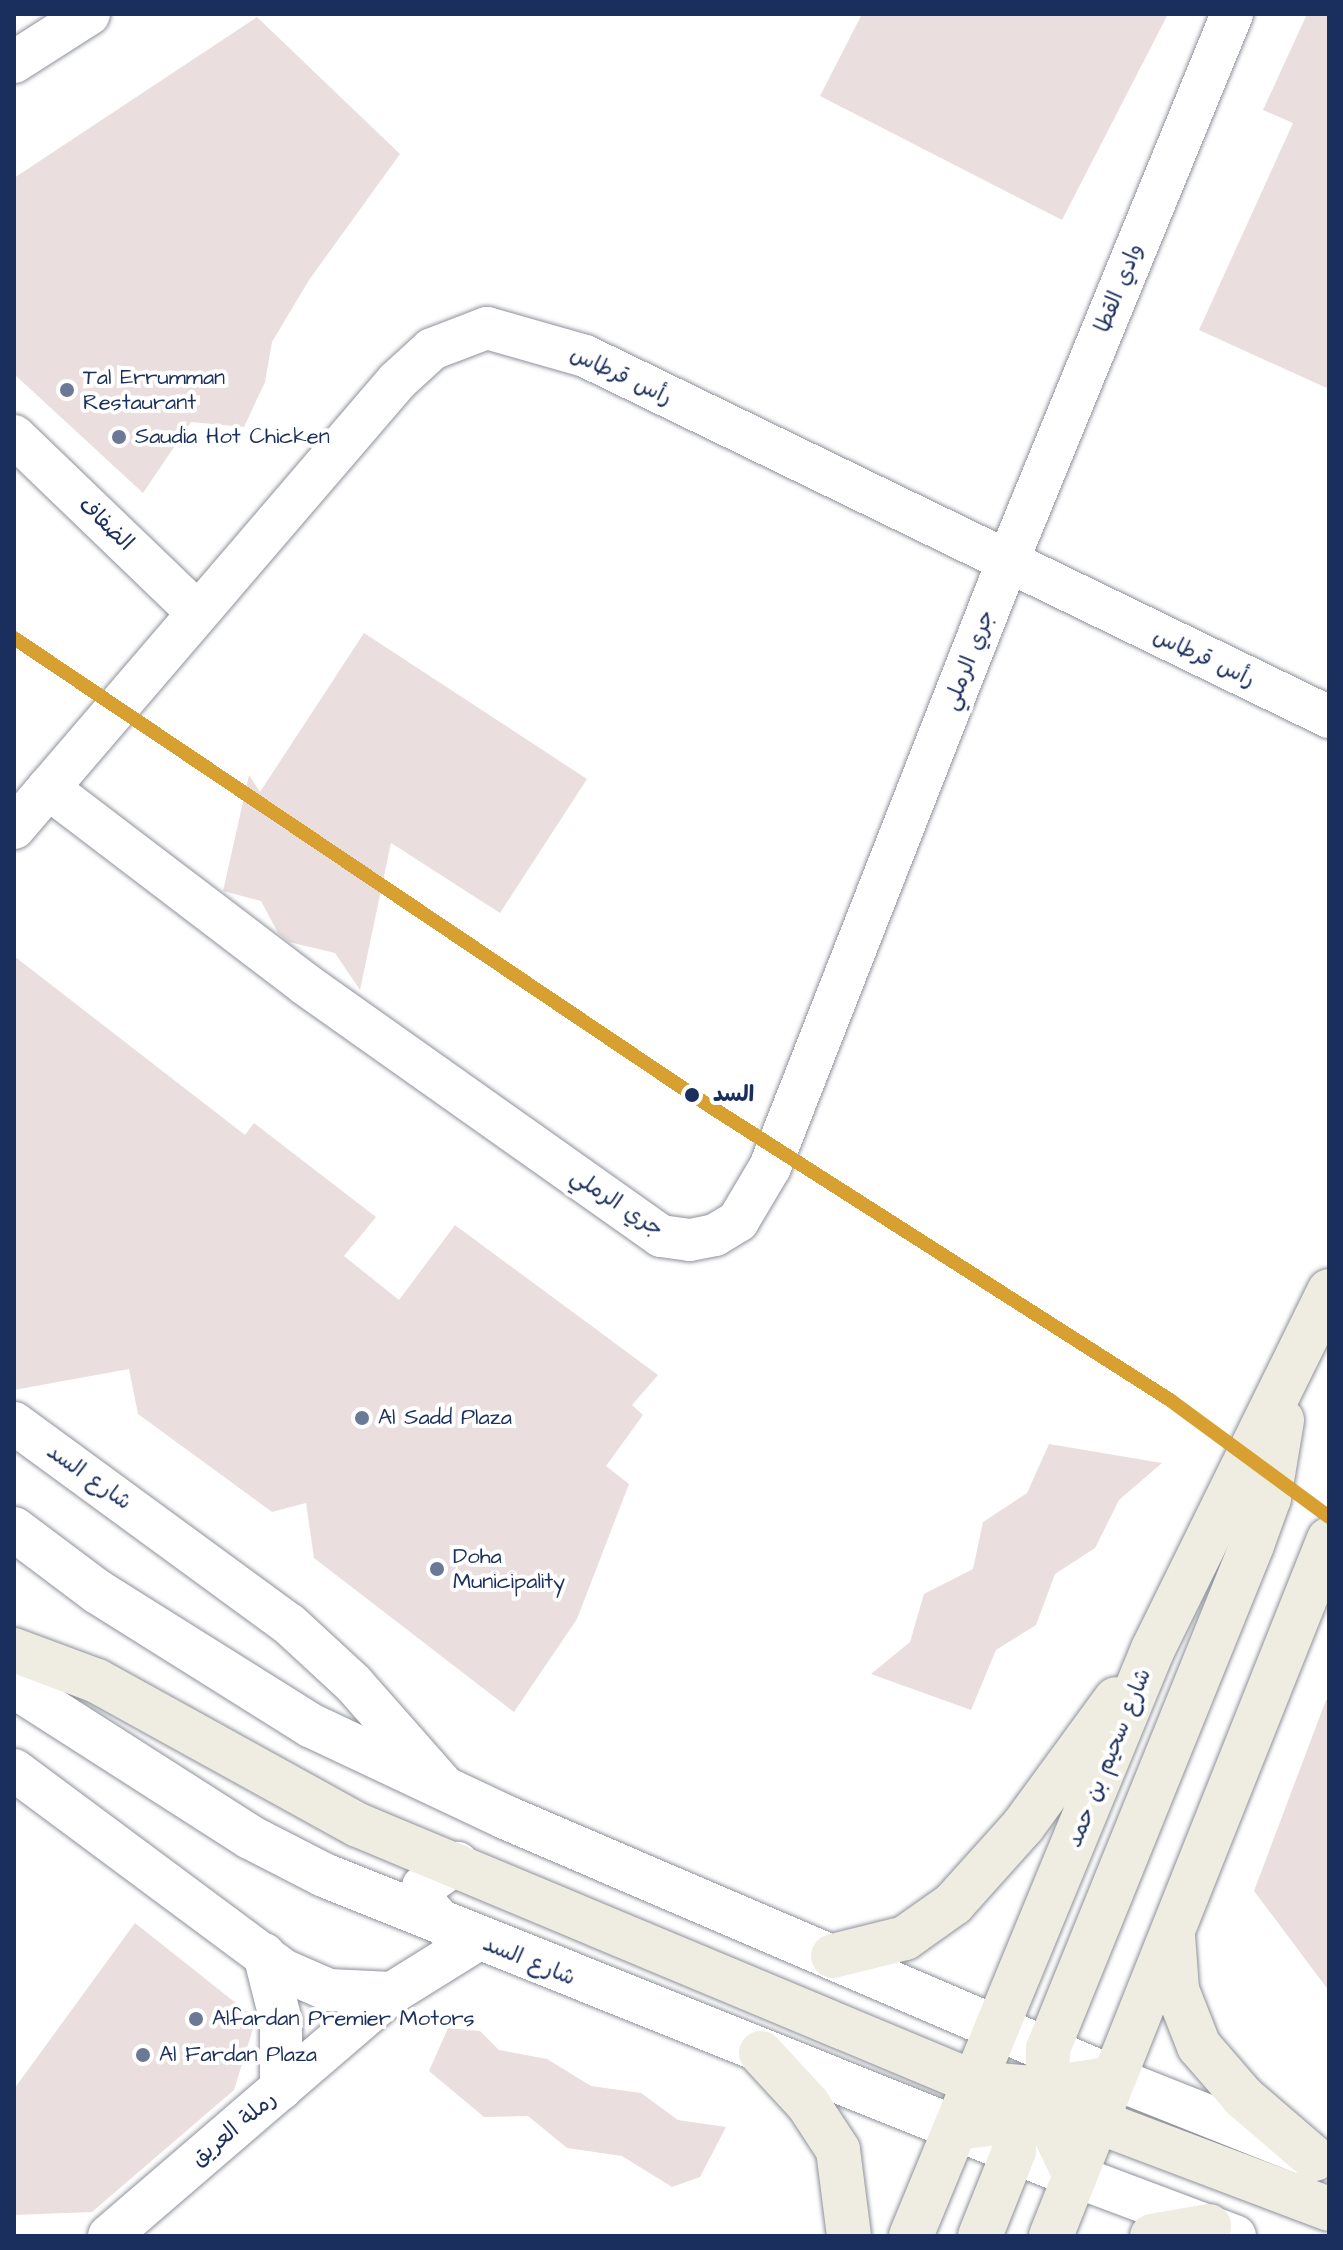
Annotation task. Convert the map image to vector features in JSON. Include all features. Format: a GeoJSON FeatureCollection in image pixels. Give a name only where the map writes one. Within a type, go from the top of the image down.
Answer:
{"type":"FeatureCollection","features":[{"type":"Feature","properties":{"kind":"highway","name":"شارع سحيم بن حمد"},"geometry":{"type":"LineString","coordinates":[[911,2236],[956,2128],[1022,2100],[998,2028],[1153,1649],[1285,1386],[1329,1291]]}},
{"type":"Feature","properties":{"kind":"highway"},"geometry":{"type":"LineString","coordinates":[[980,2236],[1022,2100],[1269,1498],[1285,1386]]}},
{"type":"Feature","properties":{"kind":"highway"},"geometry":{"type":"LineString","coordinates":[[1051,2236],[1329,1539]]}},
{"type":"Feature","properties":{"kind":"highway"},"geometry":{"type":"LineString","coordinates":[[833,1956],[905,1938],[953,1904],[1023,1826],[1153,1649]]}},
{"type":"Feature","properties":{"kind":"highway"},"geometry":{"type":"LineString","coordinates":[[14,1650],[97,1681],[358,1825],[457,1863],[1022,2100],[1096,2121],[1329,2209]]}},
{"type":"Feature","properties":{"kind":"highway"},"geometry":{"type":"LineString","coordinates":[[1173,1924],[1177,1990],[1199,2046],[1243,2097],[1322,2162]]}},
{"type":"Feature","properties":{"kind":"highway"},"geometry":{"type":"LineString","coordinates":[[761,2053],[808,2104],[838,2150],[849,2236]]}},
{"type":"Feature","properties":{"kind":"highway"},"geometry":{"type":"LineString","coordinates":[[1022,2100],[1075,2176]]}},
{"type":"Feature","properties":{"kind":"highway"},"geometry":{"type":"LineString","coordinates":[[1152,2236],[1222,2231]]}},
{"type":"Feature","properties":{"kind":"main road","name":"شارع السد"},"geometry":{"type":"LineString","coordinates":[[14,1529],[207,1663],[312,1726],[446,1789],[998,2028],[1022,2100]]}},
{"type":"Feature","properties":{"kind":"main road","name":"شارع السد"},"geometry":{"type":"LineString","coordinates":[[14,1686],[250,1837],[462,1934],[956,2128],[1022,2100],[1113,2078]]}},
{"type":"Feature","properties":{"kind":"street"},"geometry":{"type":"LineString","coordinates":[[14,62],[89,14]]}},
{"type":"Feature","properties":{"kind":"street","name":"وادي القطا"},"geometry":{"type":"LineString","coordinates":[[1007,563],[1232,14]]}},
{"type":"Feature","properties":{"kind":"street","name":"رأس قرطاس"},"geometry":{"type":"LineString","coordinates":[[14,828],[397,381],[432,349],[487,328],[585,356],[1329,717]]}},
{"type":"Feature","properties":{"kind":"street","name":"الضفاف"},"geometry":{"type":"LineString","coordinates":[[14,436],[198,613]]}},
{"type":"Feature","properties":{"kind":"street","name":"جري الرملي"},"geometry":{"type":"LineString","coordinates":[[48,788],[305,984],[632,1217],[661,1236],[690,1240],[715,1235],[738,1221],[770,1167],[1007,563]]}},
{"type":"Feature","properties":{"kind":"street","name":"شارع السد"},"geometry":{"type":"LineString","coordinates":[[14,1423],[289,1624],[353,1683],[446,1789]]}},
{"type":"Feature","properties":{"kind":"street"},"geometry":{"type":"LineString","coordinates":[[14,1770],[283,1970],[329,1990],[392,1993]]}},
{"type":"Feature","properties":{"kind":"street"},"geometry":{"type":"LineString","coordinates":[[457,1863],[423,1887],[428,1907],[462,1934]]}},
{"type":"Feature","properties":{"kind":"street","name":"رملة العريق"},"geometry":{"type":"LineString","coordinates":[[109,2236],[462,1934]]}},
{"type":"Feature","properties":{"kind":"street"},"geometry":{"type":"LineString","coordinates":[[264,1954],[281,2021],[281,2089]]}},
{"type":"Feature","properties":{"kind":"street"},"geometry":{"type":"LineString","coordinates":[[1113,2078],[1322,2162]]}},
{"type":"Feature","properties":{"kind":"street"},"geometry":{"type":"LineString","coordinates":[[1075,2176],[1222,2231]]}},
{"type":"Feature","properties":{"kind":"building"},"geometry":{"type":"Polygon","coordinates":[[[862,14],[1168,14],[1062,220],[820,96],[862,14]]]}},
{"type":"Feature","properties":{"kind":"building"},"geometry":{"type":"Polygon","coordinates":[[[1307,14],[1329,14],[1329,389],[1199,330],[1293,123],[1263,110],[1307,14]]]}},
{"type":"Feature","properties":{"kind":"building"},"geometry":{"type":"Polygon","coordinates":[[[257,17],[400,154],[309,280],[272,342],[265,382],[244,427],[191,422],[143,493],[14,374],[14,178],[257,17]]]}},
{"type":"Feature","properties":{"kind":"building"},"geometry":{"type":"Polygon","coordinates":[[[364,633],[587,779],[500,913],[391,843],[360,990],[335,953],[289,942],[278,933],[261,901],[223,891],[249,775],[260,792],[364,633]]]}},
{"type":"Feature","properties":{"kind":"building","name":"Al Sadd Plaza"},"geometry":{"type":"Polygon","coordinates":[[[14,956],[245,1135],[254,1123],[376,1217],[344,1256],[399,1300],[455,1225],[658,1375],[632,1405],[643,1415],[606,1466],[629,1484],[577,1619],[514,1712],[314,1558],[306,1503],[272,1512],[138,1414],[129,1369],[14,1390],[14,956]]]}},
{"type":"Feature","properties":{"kind":"building"},"geometry":{"type":"Polygon","coordinates":[[[1049,1444],[1162,1463],[1119,1500],[1095,1548],[1055,1574],[1036,1625],[996,1650],[971,1710],[871,1674],[910,1642],[924,1594],[973,1569],[983,1522],[1027,1493],[1049,1444]]]}},
{"type":"Feature","properties":{"kind":"building"},"geometry":{"type":"Polygon","coordinates":[[[1326,1700],[1329,1701],[1329,1991],[1254,1891],[1326,1700]]]}},
{"type":"Feature","properties":{"kind":"building","name":"Al Fardan Plaza"},"geometry":{"type":"Polygon","coordinates":[[[135,1923],[256,2019],[234,2090],[92,2212],[14,2215],[14,2089],[135,1923]]]}},
{"type":"Feature","properties":{"kind":"building"},"geometry":{"type":"Polygon","coordinates":[[[448,2028],[480,2031],[499,2050],[547,2059],[591,2086],[641,2093],[678,2120],[726,2127],[700,2177],[672,2187],[622,2156],[567,2148],[528,2116],[484,2117],[429,2071],[448,2028]]]}},
{"type":"Feature","properties":{"kind":"transit line"},"geometry":{"type":"LineString","coordinates":[[14,638],[711,1107],[1170,1400],[1329,1517]]}},
{"type":"Feature","properties":{"kind":"place","name":"Tal Errumman Restaurant"},"geometry":{"type":"Point","coordinates":[67,390]}},
{"type":"Feature","properties":{"kind":"place","name":"Saudia Hot Chicken"},"geometry":{"type":"Point","coordinates":[119,437]}},
{"type":"Feature","properties":{"kind":"place","name":"السد"},"geometry":{"type":"Point","coordinates":[692,1095]}},
{"type":"Feature","properties":{"kind":"place","name":"Al Sadd Plaza"},"geometry":{"type":"Point","coordinates":[362,1418]}},
{"type":"Feature","properties":{"kind":"place","name":"Doha Municipality"},"geometry":{"type":"Point","coordinates":[437,1569]}},
{"type":"Feature","properties":{"kind":"place","name":"Alfardan Premier Motors"},"geometry":{"type":"Point","coordinates":[196,2019]}},
{"type":"Feature","properties":{"kind":"place","name":"Al Fardan Plaza"},"geometry":{"type":"Point","coordinates":[143,2055]}}]}
